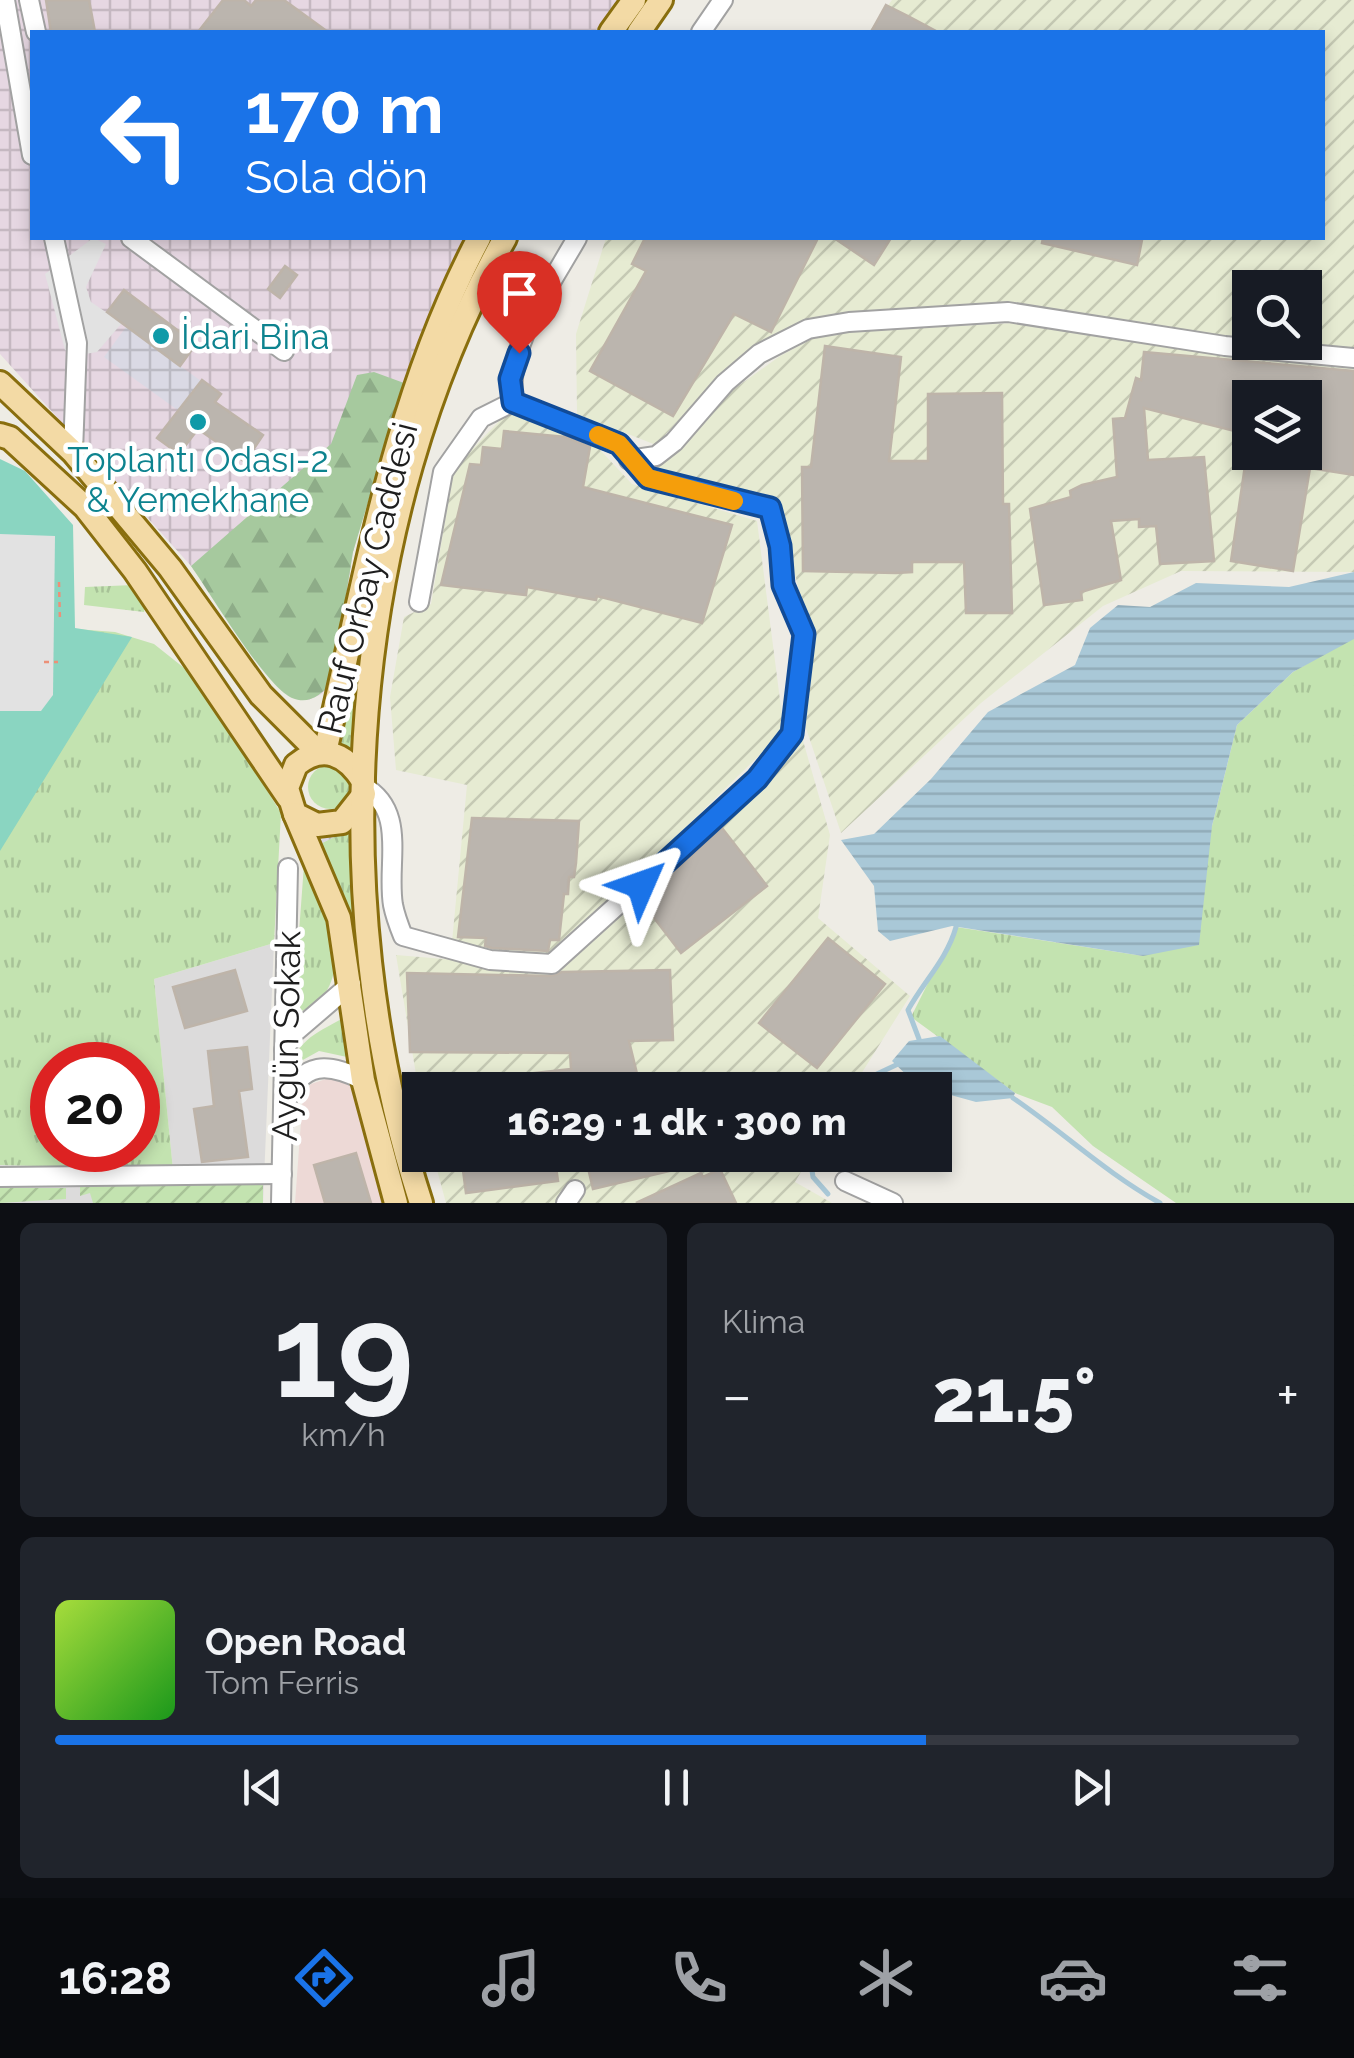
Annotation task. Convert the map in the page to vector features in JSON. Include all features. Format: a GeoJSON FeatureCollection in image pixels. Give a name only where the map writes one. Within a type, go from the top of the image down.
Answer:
{"type":"FeatureCollection","features":[{"type":"Feature","properties":{"kind":"main road"},"geometry":{"type":"LineString","coordinates":[[612,30],[634,0]]}},
{"type":"Feature","properties":{"kind":"main road"},"geometry":{"type":"LineString","coordinates":[[640,30],[662,0]]}},
{"type":"Feature","properties":{"kind":"main road","name":"Rauf Orbay Caddesi"},"geometry":{"type":"LineString","coordinates":[[321,752],[338,699],[388,468],[445,308],[478,240]]}},
{"type":"Feature","properties":{"kind":"main road","name":"Rauf Orbay Caddesi"},"geometry":{"type":"LineString","coordinates":[[421,1203],[391,1097],[372,987],[364,894],[363,787],[373,655],[395,525],[452,354],[504,240]]}},
{"type":"Feature","properties":{"kind":"main road"},"geometry":{"type":"LineString","coordinates":[[0,383],[73,452],[170,568],[267,702],[321,752]]}},
{"type":"Feature","properties":{"kind":"main road"},"geometry":{"type":"LineString","coordinates":[[0,435],[10,438],[85,508],[145,586],[291,805],[332,896],[351,984],[362,1080],[396,1203]]}},
{"type":"Feature","properties":{"kind":"main road"},"geometry":{"type":"LineString","coordinates":[[267,702],[304,716],[318,713],[338,699]]}},
{"type":"Feature","properties":{"kind":"main road","name":"Rauf Orbay Caddesi"},"geometry":{"type":"LineString","coordinates":[[291,805],[289,776],[296,764],[321,752],[350,762],[363,787]]}},
{"type":"Feature","properties":{"kind":"main road"},"geometry":{"type":"LineString","coordinates":[[291,805],[316,825],[330,826],[351,815],[363,787]]}},
{"type":"Feature","properties":{"kind":"street"},"geometry":{"type":"LineString","coordinates":[[4,0],[30,132]]}},
{"type":"Feature","properties":{"kind":"street"},"geometry":{"type":"LineString","coordinates":[[702,30],[723,0]]}},
{"type":"Feature","properties":{"kind":"street"},"geometry":{"type":"LineString","coordinates":[[29,2],[36,30]]}},
{"type":"Feature","properties":{"kind":"street"},"geometry":{"type":"LineString","coordinates":[[54,240],[78,343],[73,452]]}},
{"type":"Feature","properties":{"kind":"street"},"geometry":{"type":"LineString","coordinates":[[134,240],[284,352]]}},
{"type":"Feature","properties":{"kind":"street"},"geometry":{"type":"LineString","coordinates":[[513,402],[510,379],[528,328],[575,240]]}},
{"type":"Feature","properties":{"kind":"street"},"geometry":{"type":"LineString","coordinates":[[629,460],[656,456],[674,442],[725,384],[759,354],[808,329],[849,322],[1008,312],[1224,346],[1354,358]]}},
{"type":"Feature","properties":{"kind":"street"},"geometry":{"type":"LineString","coordinates":[[363,787],[392,819],[393,904],[402,936],[490,960],[552,964],[757,779],[792,734],[804,634],[783,585],[780,546],[770,508],[648,478],[619,444],[513,402],[481,418],[443,472],[418,602]]}},
{"type":"Feature","properties":{"kind":"street","name":"Aygün Sokak"},"geometry":{"type":"LineString","coordinates":[[281,1203],[286,1102],[281,1082],[282,1052],[290,950],[288,868]]}},
{"type":"Feature","properties":{"kind":"street"},"geometry":{"type":"LineString","coordinates":[[282,1052],[294,1033],[351,984]]}},
{"type":"Feature","properties":{"kind":"street"},"geometry":{"type":"LineString","coordinates":[[286,1102],[292,1088],[314,1069],[333,1066],[362,1080]]}},
{"type":"Feature","properties":{"kind":"street"},"geometry":{"type":"LineString","coordinates":[[0,1176],[282,1174]]}},
{"type":"Feature","properties":{"kind":"street"},"geometry":{"type":"LineString","coordinates":[[844,1181],[893,1203]]}},
{"type":"Feature","properties":{"kind":"path"},"geometry":{"type":"LineString","coordinates":[[59,582],[60,622]]}},
{"type":"Feature","properties":{"kind":"path"},"geometry":{"type":"LineString","coordinates":[[44,662],[58,662]]}},
{"type":"Feature","properties":{"kind":"shaded area"},"geometry":{"type":"Polygon","coordinates":[[[0,0],[617,0],[596,30],[30,30],[30,240],[462,240],[404,383],[373,479],[353,552],[332,682],[322,694],[308,700],[282,691],[191,566],[0,354],[0,0]]]}},
{"type":"Feature","properties":{"kind":"shaded area"},"geometry":{"type":"Polygon","coordinates":[[[90,240],[106,244],[86,287],[91,302],[122,323],[97,352],[73,356],[65,350],[45,274],[90,240]]]}},
{"type":"Feature","properties":{"kind":"shaded area"},"geometry":{"type":"Polygon","coordinates":[[[126,327],[201,381],[179,411],[104,357],[126,327]]]}},
{"type":"Feature","properties":{"kind":"shaded area"},"geometry":{"type":"Polygon","coordinates":[[[0,534],[55,536],[53,695],[41,711],[0,711],[0,534]]]}},
{"type":"Feature","properties":{"kind":"shaded area"},"geometry":{"type":"Polygon","coordinates":[[[355,821],[402,1142],[402,1172],[382,1103],[371,1045],[391,1161],[319,841],[355,821]],[[351,829],[322,843],[347,907],[369,1031],[356,933],[351,829]]]}},
{"type":"Feature","properties":{"kind":"shaded area"},"geometry":{"type":"Polygon","coordinates":[[[274,943],[263,1203],[0,1203],[0,1165],[30,1166],[30,1172],[173,1170],[154,979],[274,943]]]}},
{"type":"Feature","properties":{"kind":"shaded area"},"geometry":{"type":"Polygon","coordinates":[[[329,1078],[353,1083],[393,1203],[295,1203],[303,1094],[311,1084],[329,1078]]]}},
{"type":"Feature","properties":{"kind":"shaded area"},"geometry":{"type":"Polygon","coordinates":[[[402,1172],[406,1172],[411,1203],[402,1172]]]}},
{"type":"Feature","properties":{"kind":"green space"},"geometry":{"type":"Polygon","coordinates":[[[892,0],[1354,0],[1354,349],[1322,346],[1322,270],[1232,270],[1232,336],[1137,326],[1010,305],[805,320],[723,371],[656,445],[577,414],[576,334],[605,240],[1325,240],[1325,30],[870,30],[892,0]]]}},
{"type":"Feature","properties":{"kind":"green space"},"geometry":{"type":"Polygon","coordinates":[[[1015,323],[1139,343],[1232,353],[1232,360],[1354,365],[1354,572],[1181,571],[1103,606],[981,703],[841,833],[806,728],[808,625],[777,504],[652,471],[672,456],[734,389],[780,356],[823,333],[1015,323]]]}},
{"type":"Feature","properties":{"kind":"green space"},"geometry":{"type":"Polygon","coordinates":[[[374,372],[404,383],[353,552],[332,682],[314,698],[298,700],[268,676],[191,566],[331,444],[357,375],[374,372]]]}},
{"type":"Feature","properties":{"kind":"green space"},"geometry":{"type":"Polygon","coordinates":[[[508,412],[587,436],[632,484],[757,521],[784,731],[551,959],[486,956],[452,942],[467,785],[396,770],[390,697],[404,617],[431,604],[454,468],[508,412]]]}},
{"type":"Feature","properties":{"kind":"green space"},"geometry":{"type":"Polygon","coordinates":[[[0,459],[25,471],[73,525],[75,628],[132,637],[0,851],[0,459]]]}},
{"type":"Feature","properties":{"kind":"green space"},"geometry":{"type":"Polygon","coordinates":[[[134,585],[145,602],[144,612],[84,605],[85,587],[134,585]]]}},
{"type":"Feature","properties":{"kind":"green space"},"geometry":{"type":"Polygon","coordinates":[[[63,628],[115,632],[154,644],[198,679],[281,813],[274,943],[154,979],[173,1170],[160,1170],[160,1042],[30,1042],[30,1166],[0,1165],[0,818],[63,628]]]}},
{"type":"Feature","properties":{"kind":"green space"},"geometry":{"type":"Polygon","coordinates":[[[1354,639],[1354,1203],[1176,1203],[1093,1146],[1052,1107],[1015,1093],[911,1017],[956,927],[1143,956],[1212,826],[1237,725],[1293,672],[1354,639]]]}},
{"type":"Feature","properties":{"kind":"green space"},"geometry":{"type":"Polygon","coordinates":[[[358,655],[362,656],[352,751],[331,742],[350,699],[358,655]]]}},
{"type":"Feature","properties":{"kind":"green space"},"geometry":{"type":"Polygon","coordinates":[[[802,737],[830,835],[818,918],[910,996],[862,1072],[416,1072],[396,955],[554,968],[711,831],[802,737]]]}},
{"type":"Feature","properties":{"kind":"green space"},"geometry":{"type":"Polygon","coordinates":[[[330,765],[346,771],[352,787],[346,803],[330,809],[314,803],[308,787],[314,771],[330,765]]]}},
{"type":"Feature","properties":{"kind":"green space"},"geometry":{"type":"Polygon","coordinates":[[[351,828],[368,1017],[386,1111],[411,1203],[407,1203],[381,1114],[322,843],[351,828]]]}},
{"type":"Feature","properties":{"kind":"green space"},"geometry":{"type":"Polygon","coordinates":[[[305,851],[329,919],[335,966],[329,987],[316,1003],[293,1014],[305,851]]]}},
{"type":"Feature","properties":{"kind":"green space"},"geometry":{"type":"Polygon","coordinates":[[[343,1018],[347,1057],[319,1051],[301,1061],[291,1077],[296,1055],[307,1040],[343,1018]]]}},
{"type":"Feature","properties":{"kind":"green space"},"geometry":{"type":"Polygon","coordinates":[[[438,1172],[801,1172],[795,1182],[832,1203],[446,1203],[438,1172]]]}},
{"type":"Feature","properties":{"kind":"green space"},"geometry":{"type":"Polygon","coordinates":[[[263,1185],[263,1203],[93,1203],[90,1193],[80,1196],[80,1186],[263,1185]]]}},
{"type":"Feature","properties":{"kind":"green space"},"geometry":{"type":"Polygon","coordinates":[[[0,1188],[66,1188],[66,1199],[0,1203],[0,1188]]]}},
{"type":"Feature","properties":{"kind":"water"},"geometry":{"type":"Polygon","coordinates":[[[1354,572],[1354,639],[1293,672],[1237,725],[1212,826],[1199,945],[1143,956],[952,926],[890,941],[878,931],[874,886],[841,840],[874,834],[931,779],[988,712],[1075,665],[1090,628],[1118,605],[1150,607],[1196,583],[1289,587],[1354,572]]]}},
{"type":"Feature","properties":{"kind":"water"},"geometry":{"type":"Polygon","coordinates":[[[940,1036],[1015,1093],[1013,1098],[976,1102],[952,1095],[952,1072],[903,1072],[892,1061],[909,1041],[940,1036]]]}},
{"type":"Feature","properties":{"kind":"building"},"geometry":{"type":"Polygon","coordinates":[[[46,0],[89,0],[95,30],[51,30],[46,0]]]}},
{"type":"Feature","properties":{"kind":"building"},"geometry":{"type":"Polygon","coordinates":[[[223,0],[244,0],[251,6],[256,0],[284,0],[325,30],[200,30],[223,0]]]}},
{"type":"Feature","properties":{"kind":"building"},"geometry":{"type":"Polygon","coordinates":[[[886,5],[934,30],[872,30],[886,5]]]}},
{"type":"Feature","properties":{"kind":"building"},"geometry":{"type":"Polygon","coordinates":[[[644,240],[817,240],[771,332],[734,314],[673,416],[590,371],[646,271],[632,264],[644,240]]]}},
{"type":"Feature","properties":{"kind":"building"},"geometry":{"type":"Polygon","coordinates":[[[837,240],[890,240],[874,265],[837,240]]]}},
{"type":"Feature","properties":{"kind":"building"},"geometry":{"type":"Polygon","coordinates":[[[1043,240],[1142,240],[1137,265],[1042,243],[1043,240]]]}},
{"type":"Feature","properties":{"kind":"building"},"geometry":{"type":"Polygon","coordinates":[[[285,266],[297,275],[280,298],[268,289],[285,266]]]}},
{"type":"Feature","properties":{"kind":"building","name":"İdari Bina"},"geometry":{"type":"Polygon","coordinates":[[[124,290],[196,344],[180,366],[107,312],[124,290]]]}},
{"type":"Feature","properties":{"kind":"building"},"geometry":{"type":"Polygon","coordinates":[[[825,346],[901,357],[889,461],[928,461],[928,394],[1002,393],[1003,504],[1009,504],[1012,613],[966,613],[964,562],[912,562],[912,572],[896,573],[803,571],[802,467],[811,467],[825,346]]]}},
{"type":"Feature","properties":{"kind":"building"},"geometry":{"type":"Polygon","coordinates":[[[1144,352],[1354,371],[1354,475],[1322,470],[1322,380],[1232,380],[1232,430],[1144,408],[1148,460],[1204,457],[1214,561],[1160,564],[1156,526],[1139,527],[1139,519],[1111,521],[1121,580],[1081,592],[1082,600],[1044,605],[1030,509],[1071,497],[1070,491],[1082,485],[1117,477],[1113,419],[1125,418],[1136,378],[1141,380],[1144,352]]]}},
{"type":"Feature","properties":{"kind":"building","name":"Toplantı Odası-2 & Yemekhane"},"geometry":{"type":"Polygon","coordinates":[[[202,380],[221,394],[215,402],[263,435],[245,462],[198,429],[179,454],[157,438],[202,380]]]}},
{"type":"Feature","properties":{"kind":"building"},"geometry":{"type":"Polygon","coordinates":[[[504,431],[566,437],[590,447],[583,487],[732,525],[702,623],[597,596],[596,600],[527,587],[526,595],[441,585],[470,464],[481,465],[483,447],[502,449],[504,431]]]}},
{"type":"Feature","properties":{"kind":"building"},"geometry":{"type":"Polygon","coordinates":[[[1244,470],[1310,470],[1293,571],[1231,561],[1244,470]]]}},
{"type":"Feature","properties":{"kind":"building"},"geometry":{"type":"Polygon","coordinates":[[[472,818],[579,821],[574,877],[569,877],[568,894],[564,894],[559,940],[550,940],[548,951],[492,948],[485,946],[486,938],[458,937],[472,818]]]}},
{"type":"Feature","properties":{"kind":"building"},"geometry":{"type":"Polygon","coordinates":[[[722,828],[767,886],[681,953],[641,901],[722,828]]]}},
{"type":"Feature","properties":{"kind":"building"},"geometry":{"type":"Polygon","coordinates":[[[828,938],[885,984],[817,1068],[759,1023],[828,938]]]}},
{"type":"Feature","properties":{"kind":"building"},"geometry":{"type":"Polygon","coordinates":[[[235,970],[247,1011],[185,1028],[173,987],[235,970]]]}},
{"type":"Feature","properties":{"kind":"building"},"geometry":{"type":"Polygon","coordinates":[[[670,970],[673,1040],[629,1041],[637,1072],[544,1072],[571,1069],[570,1053],[410,1052],[407,973],[551,976],[562,972],[670,970]]]}},
{"type":"Feature","properties":{"kind":"building"},"geometry":{"type":"Polygon","coordinates":[[[247,1047],[252,1089],[239,1091],[248,1157],[202,1162],[194,1109],[214,1106],[208,1051],[247,1047]]]}},
{"type":"Feature","properties":{"kind":"building"},"geometry":{"type":"Polygon","coordinates":[[[356,1153],[371,1203],[325,1203],[314,1165],[356,1153]]]}},
{"type":"Feature","properties":{"kind":"building"},"geometry":{"type":"Polygon","coordinates":[[[463,1172],[557,1172],[558,1181],[466,1193],[463,1172]]]}},
{"type":"Feature","properties":{"kind":"building"},"geometry":{"type":"Polygon","coordinates":[[[589,1172],[665,1172],[593,1189],[589,1172]]]}},
{"type":"Feature","properties":{"kind":"building"},"geometry":{"type":"Polygon","coordinates":[[[721,1172],[736,1203],[636,1203],[701,1173],[703,1177],[721,1172]]]}},
{"type":"Feature","properties":{"kind":"waterway"},"geometry":{"type":"LineString","coordinates":[[919,1039],[908,1010],[941,960],[956,927]]}},
{"type":"Feature","properties":{"kind":"waterway"},"geometry":{"type":"LineString","coordinates":[[881,1072],[896,1065]]}},
{"type":"Feature","properties":{"kind":"waterway"},"geometry":{"type":"LineString","coordinates":[[1013,1098],[1121,1179],[1160,1203]]}},
{"type":"Feature","properties":{"kind":"waterway"},"geometry":{"type":"LineString","coordinates":[[812,1172],[828,1194]]}},
{"type":"Feature","properties":{"kind":"slow traffic"},"geometry":{"type":"LineString","coordinates":[[598,435],[619,444],[648,478],[734,501]]}},
{"type":"Feature","properties":{"kind":"place","name":"İdari Bina"},"geometry":{"type":"Point","coordinates":[161,336]}},
{"type":"Feature","properties":{"kind":"place","name":"Toplantı Odası-2 & Yemekhane"},"geometry":{"type":"Point","coordinates":[198,422]}},
{"type":"Feature","properties":{"kind":"route"},"geometry":{"type":"LineString","coordinates":[[519,353],[510,379],[513,402],[619,444],[648,478],[770,508],[780,546],[783,585],[804,634],[792,734],[757,779],[641,885]]}}]}
